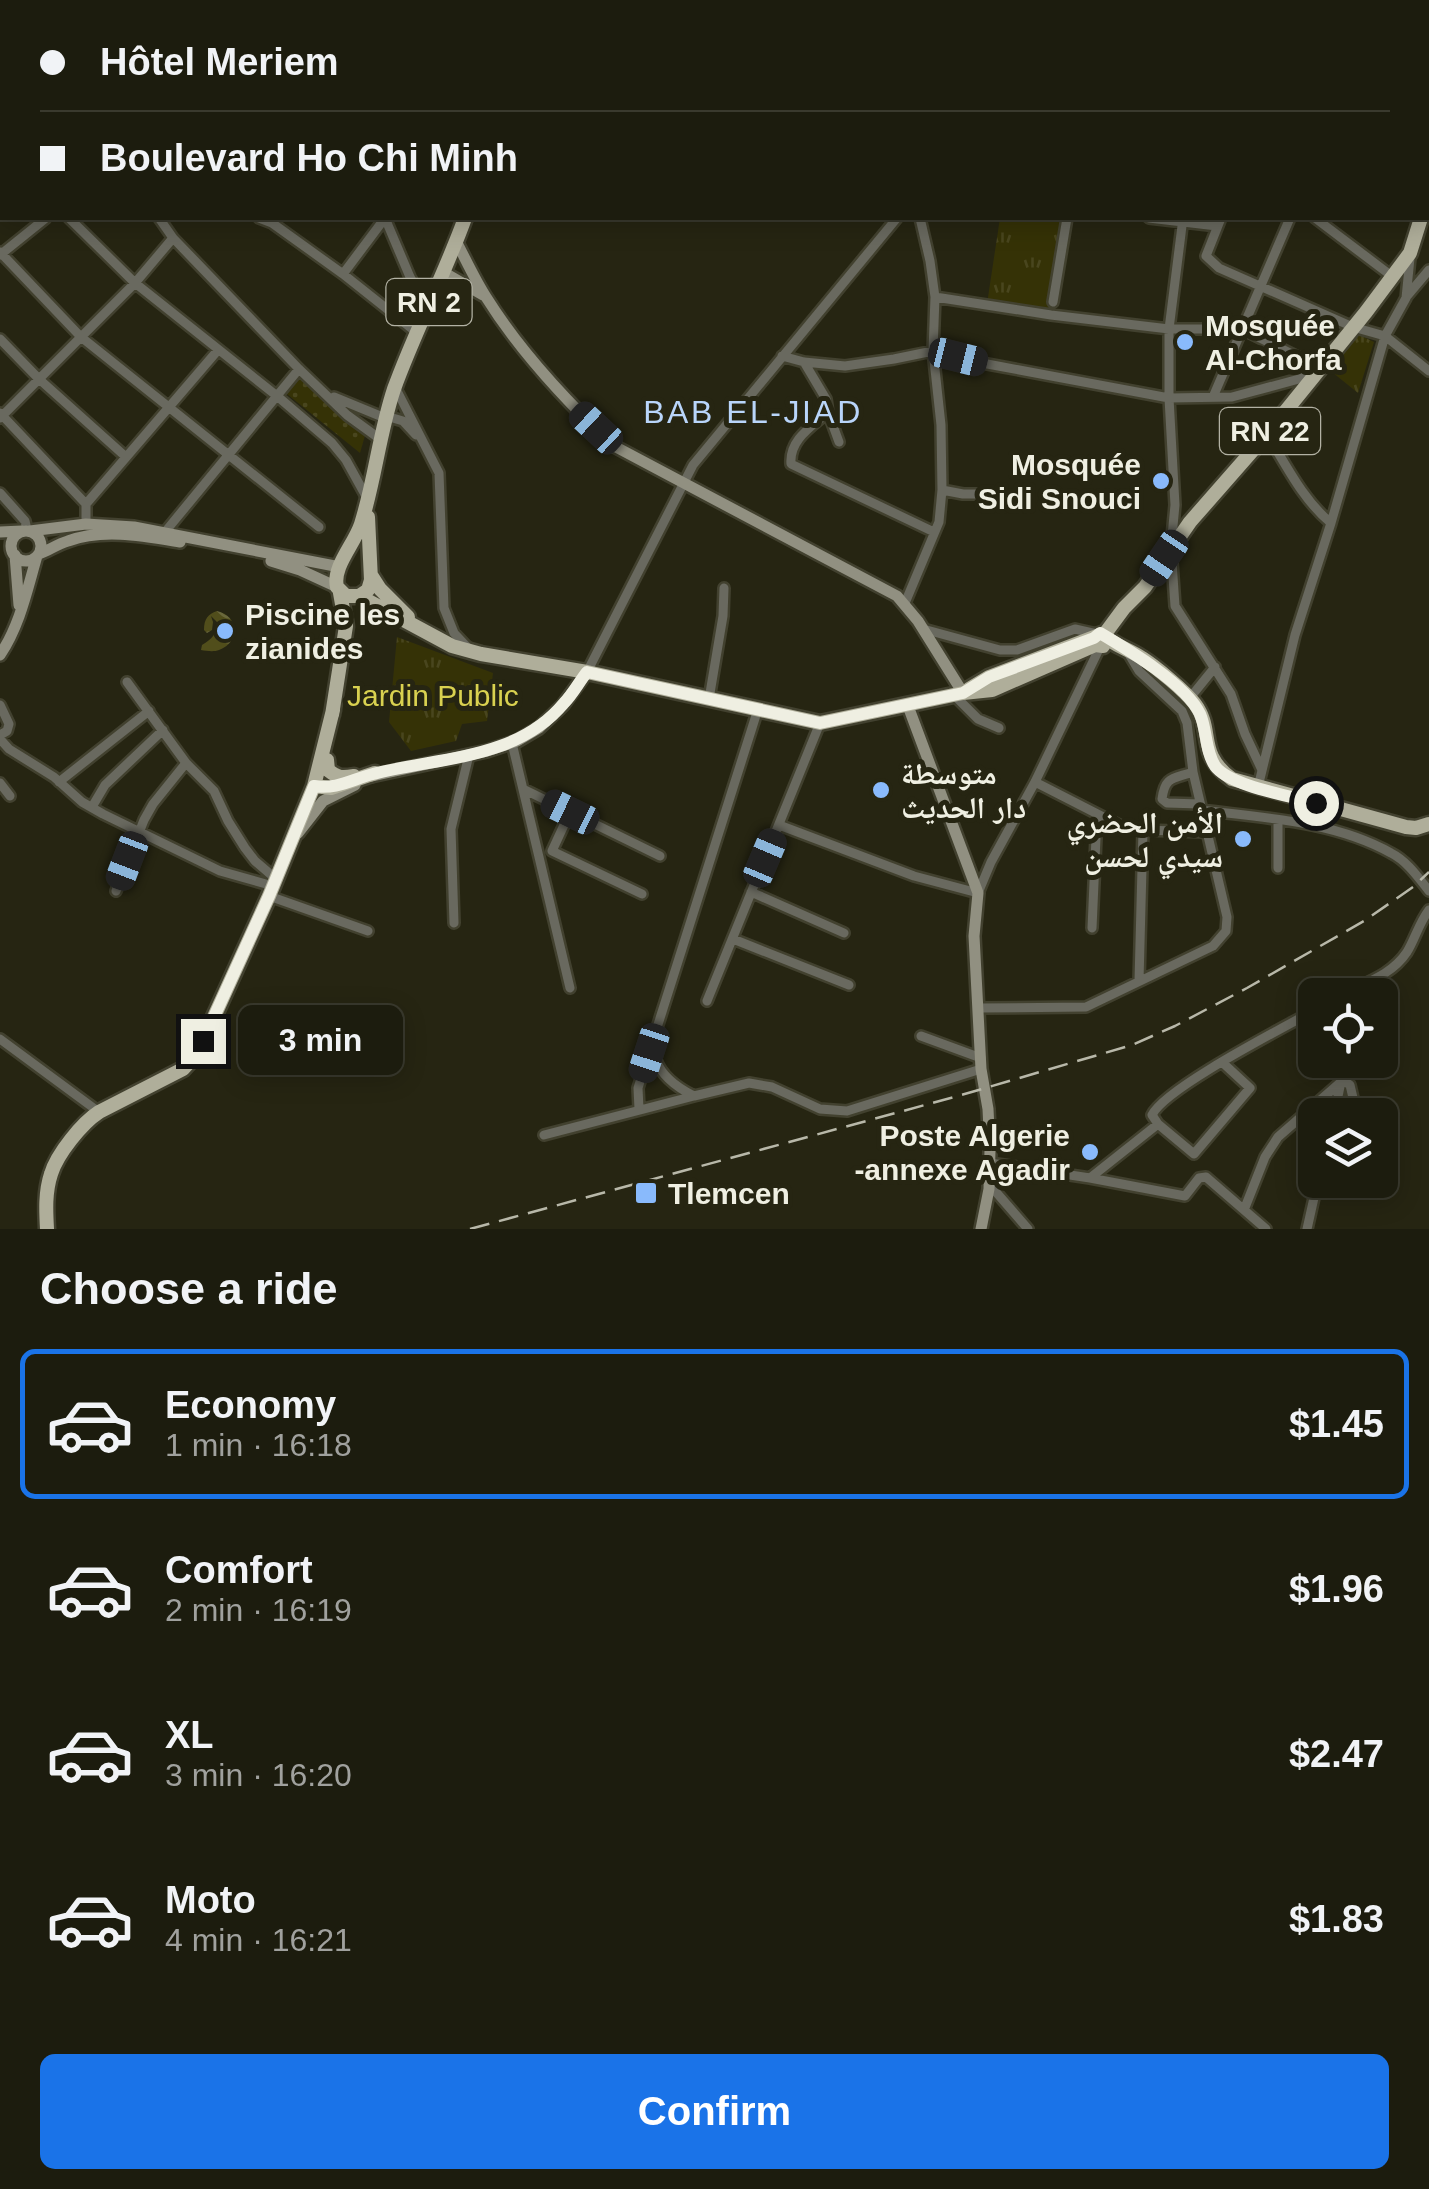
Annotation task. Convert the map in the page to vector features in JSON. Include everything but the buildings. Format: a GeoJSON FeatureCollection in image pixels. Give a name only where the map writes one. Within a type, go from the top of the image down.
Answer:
{"type":"FeatureCollection","features":[{"type":"Feature","properties":{"kind":"main road","name":"RN 2"},"geometry":{"type":"LineString","coordinates":[[340,566],[358,532],[368,501],[395,388],[464,220]]}},
{"type":"Feature","properties":{"kind":"main road","name":"RN 22"},"geometry":{"type":"LineString","coordinates":[[358,597],[471,652],[587,672],[820,723],[992,690],[1099,640],[1145,586],[1170,547],[1354,327],[1410,253],[1420,220]]}},
{"type":"Feature","properties":{"kind":"main road"},"geometry":{"type":"LineString","coordinates":[[456,242],[485,296],[534,364],[614,446],[898,596],[923,629],[958,694]]}},
{"type":"Feature","properties":{"kind":"main road"},"geometry":{"type":"LineString","coordinates":[[443,272],[485,296]]}},
{"type":"Feature","properties":{"kind":"main road","name":"RN 2"},"geometry":{"type":"LineString","coordinates":[[368,501],[370,574]]}},
{"type":"Feature","properties":{"kind":"main road"},"geometry":{"type":"LineString","coordinates":[[0,532],[86,524],[165,532],[340,566],[352,561],[363,564],[370,574],[368,590],[358,597],[346,626],[317,787]]}},
{"type":"Feature","properties":{"kind":"main road"},"geometry":{"type":"LineString","coordinates":[[18,619],[19,587],[9,551],[13,538],[30,530]]}},
{"type":"Feature","properties":{"kind":"main road"},"geometry":{"type":"LineString","coordinates":[[0,655],[11,638],[42,548],[41,540],[30,530]]}},
{"type":"Feature","properties":{"kind":"main road"},"geometry":{"type":"LineString","coordinates":[[9,551],[28,561],[75,538],[126,534],[272,561],[300,570],[346,596],[358,597]]}},
{"type":"Feature","properties":{"kind":"main road"},"geometry":{"type":"LineString","coordinates":[[340,566],[335,577],[346,626]]}},
{"type":"Feature","properties":{"kind":"main road","name":"RN 22"},"geometry":{"type":"LineString","coordinates":[[370,574],[418,629]]}},
{"type":"Feature","properties":{"kind":"main road"},"geometry":{"type":"LineString","coordinates":[[1099,640],[1125,649],[1154,667],[1195,704],[1216,767],[1232,778],[1406,827],[1429,824]]}},
{"type":"Feature","properties":{"kind":"main road"},"geometry":{"type":"LineString","coordinates":[[332,710],[328,770],[342,778],[512,742],[538,728],[563,705],[587,672]]}},
{"type":"Feature","properties":{"kind":"main road"},"geometry":{"type":"LineString","coordinates":[[908,706],[978,893],[974,936],[990,1163],[981,1229]]}},
{"type":"Feature","properties":{"kind":"main road"},"geometry":{"type":"LineString","coordinates":[[46,1229],[51,1171],[68,1143],[99,1112],[183,1069],[194,1057],[327,760]]}},
{"type":"Feature","properties":{"kind":"main road"},"geometry":{"type":"LineString","coordinates":[[317,787],[331,788],[375,773]]}},
{"type":"Feature","properties":{"kind":"main road"},"geometry":{"type":"LineString","coordinates":[[292,840],[323,801],[375,773]]}},
{"type":"Feature","properties":{"kind":"street"},"geometry":{"type":"LineString","coordinates":[[44,220],[1,254],[82,337],[319,528]]}},
{"type":"Feature","properties":{"kind":"street"},"geometry":{"type":"LineString","coordinates":[[71,220],[135,283],[337,448],[368,501]]}},
{"type":"Feature","properties":{"kind":"street"},"geometry":{"type":"LineString","coordinates":[[160,220],[173,238],[299,369],[347,415],[380,439]]}},
{"type":"Feature","properties":{"kind":"street"},"geometry":{"type":"LineString","coordinates":[[274,220],[416,332]]}},
{"type":"Feature","properties":{"kind":"street"},"geometry":{"type":"LineString","coordinates":[[343,274],[383,220]]}},
{"type":"Feature","properties":{"kind":"street"},"geometry":{"type":"LineString","coordinates":[[385,220],[427,308]]}},
{"type":"Feature","properties":{"kind":"street"},"geometry":{"type":"LineString","coordinates":[[587,672],[693,466],[895,220]]}},
{"type":"Feature","properties":{"kind":"street"},"geometry":{"type":"LineString","coordinates":[[905,603],[938,522],[942,490],[941,425],[933,351],[934,298],[920,220]]}},
{"type":"Feature","properties":{"kind":"street"},"geometry":{"type":"LineString","coordinates":[[1053,302],[1067,220]]}},
{"type":"Feature","properties":{"kind":"street"},"geometry":{"type":"LineString","coordinates":[[1262,770],[1231,694],[1174,606],[1170,547],[1175,505],[1168,329],[1182,220],[1219,222],[1206,256],[1219,268],[1354,327],[1385,336],[1429,371]]}},
{"type":"Feature","properties":{"kind":"street"},"geometry":{"type":"LineString","coordinates":[[1214,397],[1289,220]]}},
{"type":"Feature","properties":{"kind":"street"},"geometry":{"type":"LineString","coordinates":[[1318,220],[1393,276]]}},
{"type":"Feature","properties":{"kind":"street"},"geometry":{"type":"LineString","coordinates":[[86,504],[1,416],[135,283],[173,238]]}},
{"type":"Feature","properties":{"kind":"street"},"geometry":{"type":"LineString","coordinates":[[1406,298],[1410,253]]}},
{"type":"Feature","properties":{"kind":"street"},"geometry":{"type":"LineString","coordinates":[[1258,787],[1296,635],[1385,336],[1406,298],[1429,270]]}},
{"type":"Feature","properties":{"kind":"street"},"geometry":{"type":"LineString","coordinates":[[934,298],[1168,329],[1242,329],[1318,370]]}},
{"type":"Feature","properties":{"kind":"street"},"geometry":{"type":"LineString","coordinates":[[0,339],[38,379],[126,457]]}},
{"type":"Feature","properties":{"kind":"street"},"geometry":{"type":"LineString","coordinates":[[86,524],[86,504],[218,350]]}},
{"type":"Feature","properties":{"kind":"street"},"geometry":{"type":"LineString","coordinates":[[782,356],[845,366],[933,351],[1169,398],[1232,397],[1299,380],[1318,370]]}},
{"type":"Feature","properties":{"kind":"street"},"geometry":{"type":"LineString","coordinates":[[804,362],[826,399],[839,442]]}},
{"type":"Feature","properties":{"kind":"street"},"geometry":{"type":"LineString","coordinates":[[165,532],[299,369]]}},
{"type":"Feature","properties":{"kind":"street"},"geometry":{"type":"LineString","coordinates":[[395,388],[440,473],[444,608],[454,633],[471,652]]}},
{"type":"Feature","properties":{"kind":"street"},"geometry":{"type":"LineString","coordinates":[[328,394],[351,406],[403,421],[424,444]]}},
{"type":"Feature","properties":{"kind":"street"},"geometry":{"type":"LineString","coordinates":[[828,412],[793,446],[791,464],[934,532]]}},
{"type":"Feature","properties":{"kind":"street"},"geometry":{"type":"LineString","coordinates":[[1268,434],[1318,512],[1331,522]]}},
{"type":"Feature","properties":{"kind":"street"},"geometry":{"type":"LineString","coordinates":[[942,490],[1001,494]]}},
{"type":"Feature","properties":{"kind":"street"},"geometry":{"type":"LineString","coordinates":[[0,494],[30,530]]}},
{"type":"Feature","properties":{"kind":"street"},"geometry":{"type":"LineString","coordinates":[[710,699],[724,588]]}},
{"type":"Feature","properties":{"kind":"street"},"geometry":{"type":"LineString","coordinates":[[779,825],[899,871],[978,893],[1035,782],[1099,640],[1075,629],[1017,650],[1000,650],[923,629]]}},
{"type":"Feature","properties":{"kind":"street"},"geometry":{"type":"LineString","coordinates":[[980,1008],[1086,1007],[1212,946],[1226,931],[1228,916],[1193,772],[1187,724],[1182,711],[1139,671],[1125,649]]}},
{"type":"Feature","properties":{"kind":"street"},"geometry":{"type":"LineString","coordinates":[[1189,699],[1215,667]]}},
{"type":"Feature","properties":{"kind":"street"},"geometry":{"type":"LineString","coordinates":[[127,682],[186,763],[214,790],[244,848],[273,887]]}},
{"type":"Feature","properties":{"kind":"street"},"geometry":{"type":"LineString","coordinates":[[958,694],[978,719],[999,728]]}},
{"type":"Feature","properties":{"kind":"street"},"geometry":{"type":"LineString","coordinates":[[0,704],[10,724],[0,737],[9,749],[92,808],[220,871],[273,887],[368,931]]}},
{"type":"Feature","properties":{"kind":"street"},"geometry":{"type":"LineString","coordinates":[[639,1109],[638,1088],[758,710]]}},
{"type":"Feature","properties":{"kind":"street"},"geometry":{"type":"LineString","coordinates":[[59,782],[149,711]]}},
{"type":"Feature","properties":{"kind":"street"},"geometry":{"type":"LineString","coordinates":[[707,1001],[820,723]]}},
{"type":"Feature","properties":{"kind":"street"},"geometry":{"type":"LineString","coordinates":[[92,808],[106,785],[163,730]]}},
{"type":"Feature","properties":{"kind":"street"},"geometry":{"type":"LineString","coordinates":[[512,742],[570,988]]}},
{"type":"Feature","properties":{"kind":"street"},"geometry":{"type":"LineString","coordinates":[[454,923],[451,829],[469,754]]}},
{"type":"Feature","properties":{"kind":"street"},"geometry":{"type":"LineString","coordinates":[[116,891],[153,804],[186,763]]}},
{"type":"Feature","properties":{"kind":"street"},"geometry":{"type":"LineString","coordinates":[[1193,772],[1168,781],[1162,799],[1167,803],[1327,828],[1392,853],[1429,892]]}},
{"type":"Feature","properties":{"kind":"street"},"geometry":{"type":"LineString","coordinates":[[1035,782],[1123,827],[1207,832]]}},
{"type":"Feature","properties":{"kind":"street"},"geometry":{"type":"LineString","coordinates":[[0,783],[10,796]]}},
{"type":"Feature","properties":{"kind":"street"},"geometry":{"type":"LineString","coordinates":[[523,789],[660,856]]}},
{"type":"Feature","properties":{"kind":"street"},"geometry":{"type":"LineString","coordinates":[[552,851],[570,812]]}},
{"type":"Feature","properties":{"kind":"street"},"geometry":{"type":"LineString","coordinates":[[1092,928],[1098,815]]}},
{"type":"Feature","properties":{"kind":"street"},"geometry":{"type":"LineString","coordinates":[[1278,820],[1278,868]]}},
{"type":"Feature","properties":{"kind":"street"},"geometry":{"type":"LineString","coordinates":[[1139,981],[1143,830]]}},
{"type":"Feature","properties":{"kind":"street"},"geometry":{"type":"LineString","coordinates":[[538,854],[552,851],[642,894]]}},
{"type":"Feature","properties":{"kind":"street"},"geometry":{"type":"LineString","coordinates":[[751,892],[844,933]]}},
{"type":"Feature","properties":{"kind":"street"},"geometry":{"type":"LineString","coordinates":[[1378,978],[1406,953],[1429,910]]}},
{"type":"Feature","properties":{"kind":"street"},"geometry":{"type":"LineString","coordinates":[[733,939],[849,984]]}},
{"type":"Feature","properties":{"kind":"street"},"geometry":{"type":"LineString","coordinates":[[1223,1063],[1250,1088],[1194,1154],[1158,1124],[1152,1114],[1155,1108],[1179,1088],[1298,1020]]}},
{"type":"Feature","properties":{"kind":"street"},"geometry":{"type":"LineString","coordinates":[[655,1034],[656,1060],[661,1068],[677,1087],[694,1096]]}},
{"type":"Feature","properties":{"kind":"street"},"geometry":{"type":"LineString","coordinates":[[921,1036],[981,1064]]}},
{"type":"Feature","properties":{"kind":"street"},"geometry":{"type":"LineString","coordinates":[[0,1039],[99,1112]]}},
{"type":"Feature","properties":{"kind":"street"},"geometry":{"type":"LineString","coordinates":[[544,1135],[749,1083],[772,1087],[820,1109],[847,1111],[981,1064]]}},
{"type":"Feature","properties":{"kind":"street"},"geometry":{"type":"LineString","coordinates":[[1338,1098],[1341,1082]]}},
{"type":"Feature","properties":{"kind":"street"},"geometry":{"type":"LineString","coordinates":[[1244,1210],[1265,1157],[1278,1136],[1341,1082],[1350,1085],[1353,1098]]}},
{"type":"Feature","properties":{"kind":"street"},"geometry":{"type":"LineString","coordinates":[[1090,1178],[1158,1124]]}},
{"type":"Feature","properties":{"kind":"street"},"geometry":{"type":"LineString","coordinates":[[990,1163],[1185,1196],[1199,1178],[1206,1177],[1266,1229]]}},
{"type":"Feature","properties":{"kind":"street"},"geometry":{"type":"LineString","coordinates":[[990,1184],[1028,1229]]}},
{"type":"Feature","properties":{"kind":"street"},"geometry":{"type":"LineString","coordinates":[[1306,1229],[1314,1198]]}},
{"type":"Feature","properties":{"kind":"green space"},"geometry":{"type":"Polygon","coordinates":[[[1000,220],[1071,220],[1054,315],[987,304],[1000,220]]]}},
{"type":"Feature","properties":{"kind":"green space"},"geometry":{"type":"Polygon","coordinates":[[[1355,333],[1374,342],[1358,393],[1327,368],[1355,333]]]}},
{"type":"Feature","properties":{"kind":"green space"},"geometry":{"type":"Polygon","coordinates":[[[300,378],[366,432],[360,453],[287,394],[300,378]]]}},
{"type":"Feature","properties":{"kind":"green space","name":"Jardin Public"},"geometry":{"type":"Polygon","coordinates":[[[397,637],[493,673],[487,721],[462,724],[456,741],[411,751],[389,722],[397,637]]]}},
{"type":"Feature","properties":{"kind":"water","name":"Piscine les zianides"},"geometry":{"type":"Polygon","coordinates":[[[217,611],[230,618],[234,635],[219,650],[201,650],[217,626],[211,616],[212,630],[207,633],[206,620],[217,611]]]}},
{"type":"Feature","properties":{"kind":"railway"},"geometry":{"type":"LineString","coordinates":[[470,1229],[1132,1045],[1247,988],[1364,921],[1429,872]]}},
{"type":"Feature","properties":{"kind":"place","name":"Mosquée Al-Chorfa"},"geometry":{"type":"Point","coordinates":[1185,342]}},
{"type":"Feature","properties":{"kind":"place","name":"Mosquée Sidi Snouci"},"geometry":{"type":"Point","coordinates":[1161,481]}},
{"type":"Feature","properties":{"kind":"place","name":"Piscine les zianides"},"geometry":{"type":"Point","coordinates":[225,631]}},
{"type":"Feature","properties":{"kind":"place","name":"متوسطة دار الحديث"},"geometry":{"type":"Point","coordinates":[881,790]}},
{"type":"Feature","properties":{"kind":"place","name":"الأمن الحضري سيدي لحسن"},"geometry":{"type":"Point","coordinates":[1243,839]}},
{"type":"Feature","properties":{"kind":"place","name":"Poste Algerie -annexe Agadir"},"geometry":{"type":"Point","coordinates":[1090,1152]}},
{"type":"Feature","properties":{"kind":"place","name":"Tlemcen"},"geometry":{"type":"Point","coordinates":[646,1193]}},
{"type":"Feature","properties":{"kind":"district","name":"BAB EL-JIAD"},"geometry":{"type":"Point","coordinates":[753,412]}},
{"type":"Feature","properties":{"kind":"route"},"geometry":{"type":"LineString","coordinates":[[203,1041],[314,786],[331,788],[375,773],[517,741],[563,705],[587,672],[820,723],[963,693],[989,677],[1100,633],[1140,656],[1195,704],[1216,767],[1232,778],[1316,803]]}}]}
